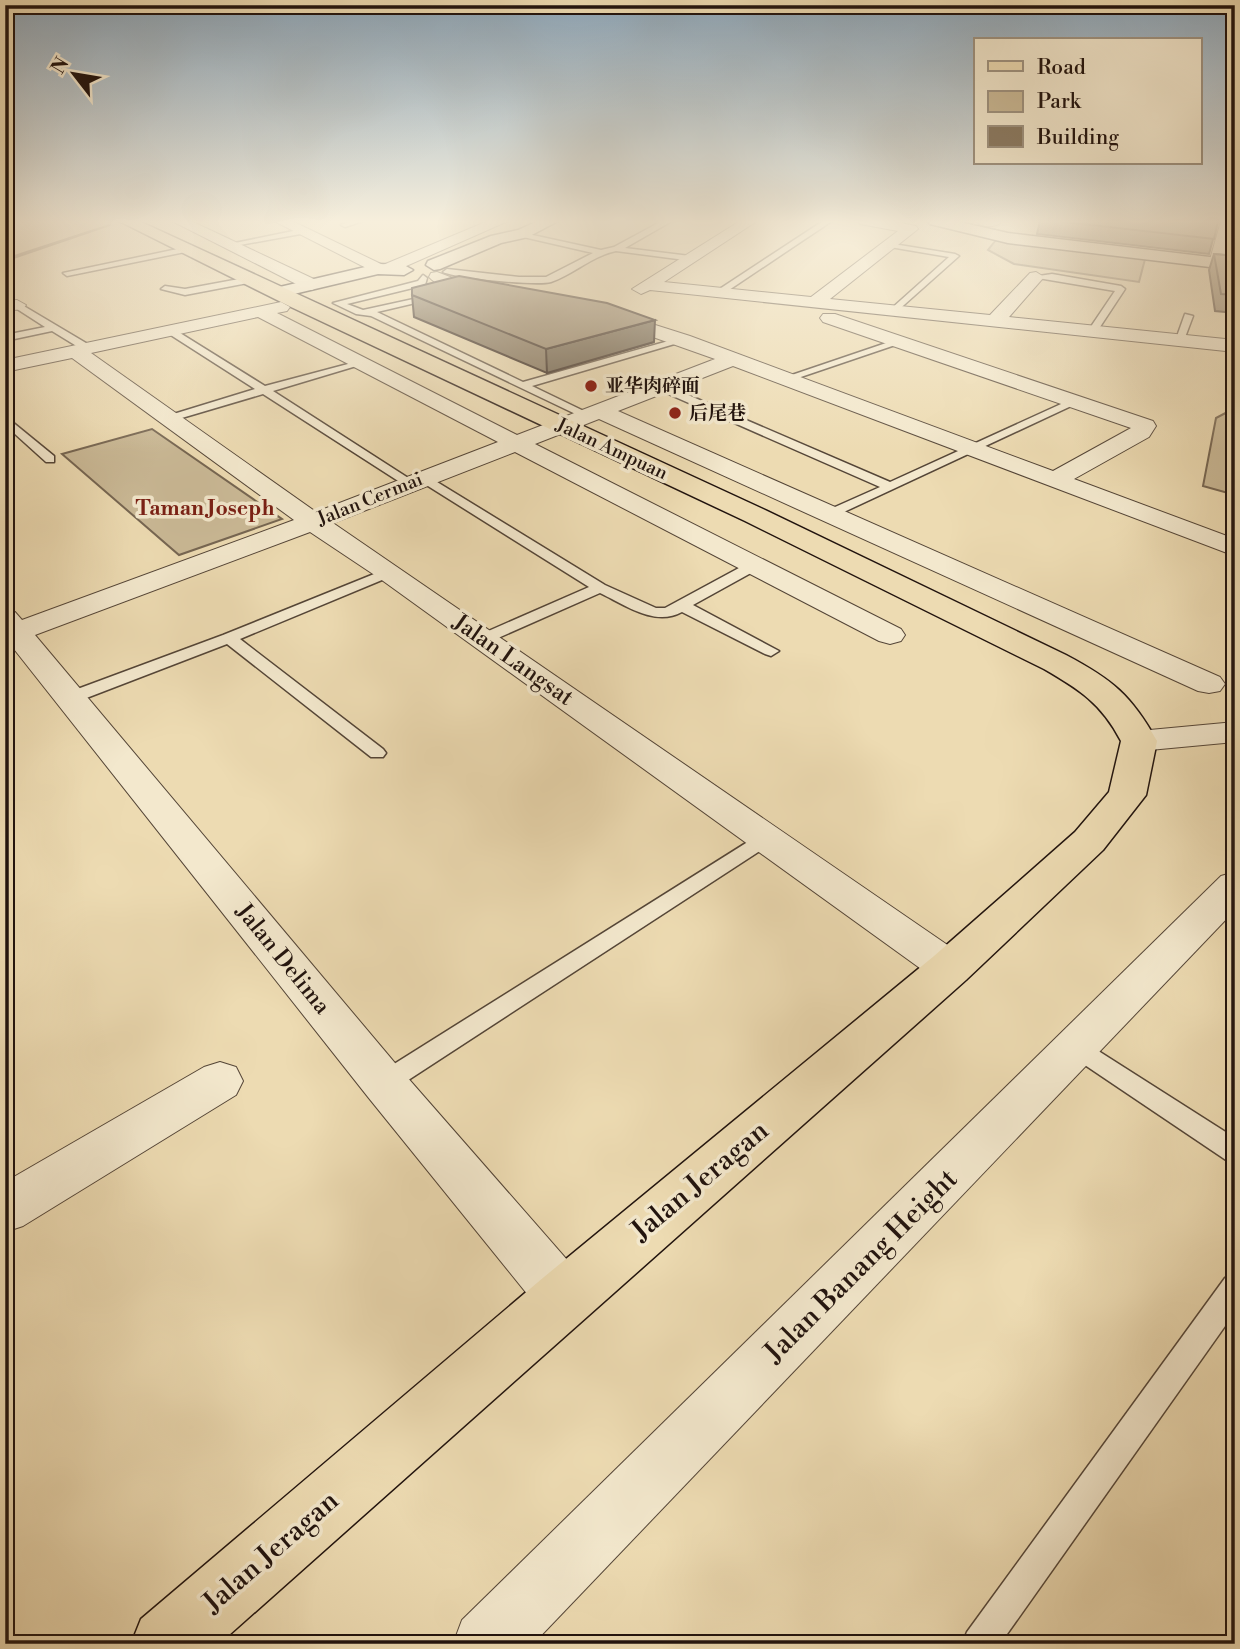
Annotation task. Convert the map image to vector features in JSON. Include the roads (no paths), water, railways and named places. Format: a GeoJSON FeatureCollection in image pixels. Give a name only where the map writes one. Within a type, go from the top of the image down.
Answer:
{"type":"FeatureCollection","features":[{"type":"Feature","properties":{"kind":"main road","name":"Jalan Ampuan"},"geometry":{"type":"LineString","coordinates":[[304,298],[562,426],[754,514],[1055,662],[1093,683],[1126,717],[1139,741]]}},
{"type":"Feature","properties":{"kind":"main road","name":"Jalan Jeragan"},"geometry":{"type":"LineString","coordinates":[[166,1644],[564,1297],[950,968],[1089,841],[1127,795],[1139,741]]}},
{"type":"Feature","properties":{"kind":"street"},"geometry":{"type":"LineString","coordinates":[[5,366],[258,311],[287,298]]}},
{"type":"Feature","properties":{"kind":"street"},"geometry":{"type":"LineString","coordinates":[[517,298],[527,300]]}},
{"type":"Feature","properties":{"kind":"street"},"geometry":{"type":"LineString","coordinates":[[622,298],[595,312],[682,340],[1235,548]]}},
{"type":"Feature","properties":{"kind":"street"},"geometry":{"type":"LineString","coordinates":[[756,298],[817,308],[895,310],[1235,346]]}},
{"type":"Feature","properties":{"kind":"street"},"geometry":{"type":"LineString","coordinates":[[817,308],[829,298]]}},
{"type":"Feature","properties":{"kind":"street"},"geometry":{"type":"LineString","coordinates":[[996,320],[1017,298]]}},
{"type":"Feature","properties":{"kind":"street"},"geometry":{"type":"LineString","coordinates":[[817,308],[899,342],[1142,423],[1144,428],[1054,480]]}},
{"type":"Feature","properties":{"kind":"street"},"geometry":{"type":"LineString","coordinates":[[258,311],[890,635]]}},
{"type":"Feature","properties":{"kind":"street","name":"Jalan Langsat"},"geometry":{"type":"LineString","coordinates":[[81,349],[313,523],[389,572],[950,968]]}},
{"type":"Feature","properties":{"kind":"street","name":"Jalan Cermai"},"geometry":{"type":"LineString","coordinates":[[9,629],[313,523],[417,480],[733,359]]}},
{"type":"Feature","properties":{"kind":"street"},"geometry":{"type":"LineString","coordinates":[[593,413],[831,514],[1209,684]]}},
{"type":"Feature","properties":{"kind":"street","name":"Jalan Delima"},"geometry":{"type":"LineString","coordinates":[[9,629],[70,698],[384,1083],[564,1297]]}},
{"type":"Feature","properties":{"kind":"street"},"geometry":{"type":"LineString","coordinates":[[1139,741],[1235,732]]}},
{"type":"Feature","properties":{"kind":"street","name":"Jalan Banang Height"},"geometry":{"type":"LineString","coordinates":[[486,1644],[1078,1048],[1235,886]]}},
{"type":"Feature","properties":{"kind":"street"},"geometry":{"type":"LineString","coordinates":[[5,1209],[220,1081]]}},
{"type":"Feature","properties":{"kind":"lane"},"geometry":{"type":"LineString","coordinates":[[359,298],[338,303],[373,314],[524,385],[593,413]]}},
{"type":"Feature","properties":{"kind":"lane"},"geometry":{"type":"LineString","coordinates":[[364,313],[426,298]]}},
{"type":"Feature","properties":{"kind":"lane"},"geometry":{"type":"LineString","coordinates":[[895,310],[908,298]]}},
{"type":"Feature","properties":{"kind":"lane"},"geometry":{"type":"LineString","coordinates":[[1093,331],[1115,298]]}},
{"type":"Feature","properties":{"kind":"lane"},"geometry":{"type":"LineString","coordinates":[[11,305],[52,328],[81,349]]}},
{"type":"Feature","properties":{"kind":"lane"},"geometry":{"type":"LineString","coordinates":[[1179,340],[1188,316]]}},
{"type":"Feature","properties":{"kind":"lane"},"geometry":{"type":"LineString","coordinates":[[5,338],[52,328]]}},
{"type":"Feature","properties":{"kind":"lane"},"geometry":{"type":"LineString","coordinates":[[169,330],[264,390],[600,588],[653,612],[668,613],[755,565]]}},
{"type":"Feature","properties":{"kind":"lane"},"geometry":{"type":"LineString","coordinates":[[524,385],[682,340]]}},
{"type":"Feature","properties":{"kind":"lane"},"geometry":{"type":"LineString","coordinates":[[785,379],[899,342]]}},
{"type":"Feature","properties":{"kind":"lane"},"geometry":{"type":"LineString","coordinates":[[171,418],[359,362]]}},
{"type":"Feature","properties":{"kind":"lane"},"geometry":{"type":"LineString","coordinates":[[661,387],[891,486]]}},
{"type":"Feature","properties":{"kind":"lane"},"geometry":{"type":"LineString","coordinates":[[831,514],[1076,401]]}},
{"type":"Feature","properties":{"kind":"lane"},"geometry":{"type":"LineString","coordinates":[[5,419],[50,459]]}},
{"type":"Feature","properties":{"kind":"lane"},"geometry":{"type":"LineString","coordinates":[[70,698],[229,638],[389,572]]}},
{"type":"Feature","properties":{"kind":"lane"},"geometry":{"type":"LineString","coordinates":[[483,639],[600,588]]}},
{"type":"Feature","properties":{"kind":"lane"},"geometry":{"type":"LineString","coordinates":[[680,605],[771,651]]}},
{"type":"Feature","properties":{"kind":"lane"},"geometry":{"type":"LineString","coordinates":[[229,638],[377,753]]}},
{"type":"Feature","properties":{"kind":"lane"},"geometry":{"type":"LineString","coordinates":[[384,1083],[765,838]]}},
{"type":"Feature","properties":{"kind":"lane"},"geometry":{"type":"LineString","coordinates":[[1078,1048],[1235,1152]]}},
{"type":"Feature","properties":{"kind":"lane"},"geometry":{"type":"LineString","coordinates":[[979,1644],[1235,1288]]}},
{"type":"Feature","properties":{"kind":"place","name":"亚华肉碎面"},"geometry":{"type":"Point","coordinates":[591,386]}},
{"type":"Feature","properties":{"kind":"place","name":"后尾巷"},"geometry":{"type":"Point","coordinates":[675,413]}},
{"type":"Feature","properties":{"kind":"district","name":"Taman Joseph"},"geometry":{"type":"Point","coordinates":[205,509]}}]}
